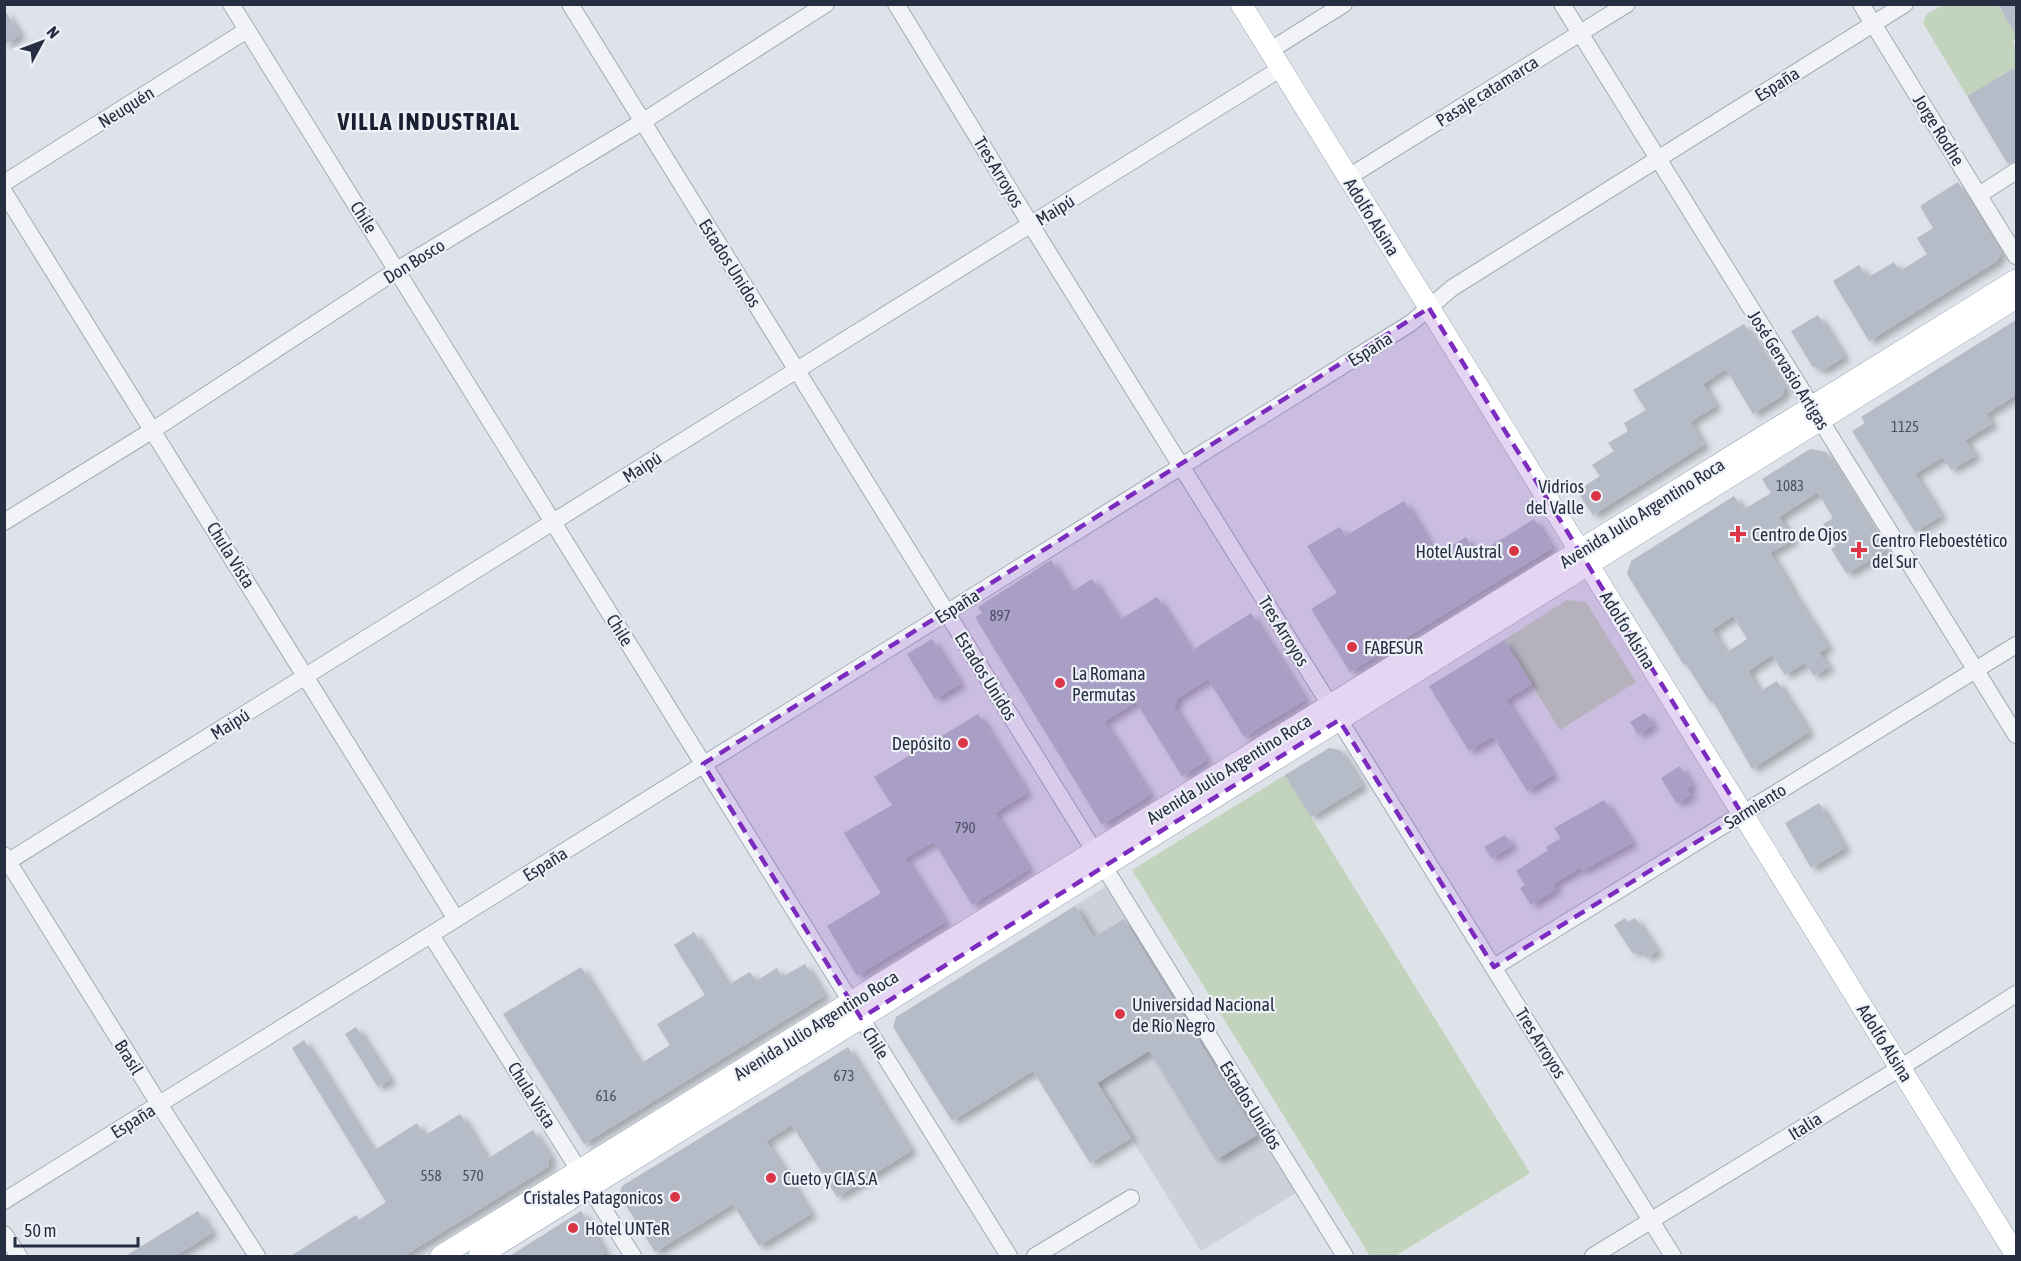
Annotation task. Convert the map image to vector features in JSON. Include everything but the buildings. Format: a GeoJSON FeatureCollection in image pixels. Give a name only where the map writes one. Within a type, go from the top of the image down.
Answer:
{"type":"FeatureCollection","features":[{"type":"Feature","properties":{"kind":"main road","name":"Adolfo Alsina"},"geometry":{"type":"LineString","coordinates":[[1240,4],[2016,1255]]}},
{"type":"Feature","properties":{"kind":"main road","name":"Avenida Julio Argentino Roca"},"geometry":{"type":"LineString","coordinates":[[1817,414],[2016,280]]}},
{"type":"Feature","properties":{"kind":"main road","name":"Avenida Julio Argentino Roca"},"geometry":{"type":"LineString","coordinates":[[441,1257],[585,1179],[1817,414],[2016,298]]}},
{"type":"Feature","properties":{"kind":"main road","name":"Avenida Julio Argentino Roca"},"geometry":{"type":"LineString","coordinates":[[479,1257],[585,1179]]}},
{"type":"Feature","properties":{"kind":"street","name":"Chile"},"geometry":{"type":"LineString","coordinates":[[231,4],[1009,1257]]}},
{"type":"Feature","properties":{"kind":"street","name":"Estados Unidos"},"geometry":{"type":"LineString","coordinates":[[570,4],[1345,1257]]}},
{"type":"Feature","properties":{"kind":"street","name":"Don Bosco"},"geometry":{"type":"LineString","coordinates":[[4,522],[153,430],[397,270],[642,122],[826,4]]}},
{"type":"Feature","properties":{"kind":"street","name":"Tres Arroyos"},"geometry":{"type":"LineString","coordinates":[[896,4],[1673,1257]]}},
{"type":"Feature","properties":{"kind":"street","name":"Maipú"},"geometry":{"type":"LineString","coordinates":[[6,860],[1031,225],[1275,60],[1344,4]]}},
{"type":"Feature","properties":{"kind":"street","name":"José Gervasio Artigas"},"geometry":{"type":"LineString","coordinates":[[1562,4],[2016,735]]}},
{"type":"Feature","properties":{"kind":"street","name":"Pasaje catamarca"},"geometry":{"type":"LineString","coordinates":[[1347,178],[1627,4]]}},
{"type":"Feature","properties":{"kind":"street","name":"Jorge Rodhe"},"geometry":{"type":"LineString","coordinates":[[1861,4],[2016,256]]}},
{"type":"Feature","properties":{"kind":"street","name":"España"},"geometry":{"type":"LineString","coordinates":[[4,1201],[1411,323],[1452,288],[1905,4]]}},
{"type":"Feature","properties":{"kind":"street","name":"Neuquén"},"geometry":{"type":"LineString","coordinates":[[4,183],[247,30]]}},
{"type":"Feature","properties":{"kind":"street"},"geometry":{"type":"LineString","coordinates":[[1979,195],[2016,171]]}},
{"type":"Feature","properties":{"kind":"street","name":"Chula Vista"},"geometry":{"type":"LineString","coordinates":[[4,192],[456,919]]}},
{"type":"Feature","properties":{"kind":"street","name":"Sarmiento"},"geometry":{"type":"LineString","coordinates":[[1494,967],[2016,645]]}},
{"type":"Feature","properties":{"kind":"street","name":"Brasil"},"geometry":{"type":"LineString","coordinates":[[6,860],[257,1257]]}},
{"type":"Feature","properties":{"kind":"street","name":"Chula Vista"},"geometry":{"type":"LineString","coordinates":[[431,934],[633,1257]]}},
{"type":"Feature","properties":{"kind":"street","name":"Italia"},"geometry":{"type":"LineString","coordinates":[[1593,1257],[2016,994]]}},
{"type":"Feature","properties":{"kind":"street"},"geometry":{"type":"LineString","coordinates":[[1035,1257],[1131,1198]]}},
{"type":"Feature","properties":{"kind":"street"},"geometry":{"type":"LineString","coordinates":[[4,1234],[19,1257]]}},
{"type":"Feature","properties":{"kind":"highlighted area"},"geometry":{"type":"Polygon","coordinates":[[[1429,308],[1742,814],[1494,967],[1339,720],[861,1018],[703,764],[1429,308]]]}},
{"type":"Feature","properties":{"kind":"shaded area","name":"Universidad Nacional de Río Negro"},"geometry":{"type":"Polygon","coordinates":[[[1107,886],[1296,1193],[1201,1251],[1012,945],[1107,886]]]}},
{"type":"Feature","properties":{"kind":"green space"},"geometry":{"type":"Polygon","coordinates":[[[1943,5],[1998,5],[2016,35],[2013,42],[2016,48],[2016,67],[1967,96],[1923,23],[1927,14],[1943,5]]]}},
{"type":"Feature","properties":{"kind":"green space"},"geometry":{"type":"Polygon","coordinates":[[[1567,600],[1586,602],[1636,682],[1560,730],[1504,640],[1567,600]]]}},
{"type":"Feature","properties":{"kind":"green space"},"geometry":{"type":"Polygon","coordinates":[[[1285,775],[1530,1173],[1395,1256],[1370,1256],[1132,870],[1285,775]]]}},
{"type":"Feature","properties":{"kind":"place","name":"Vidrios del Valle"},"geometry":{"type":"Point","coordinates":[1596,496]}},
{"type":"Feature","properties":{"kind":"place","name":"Centro de Ojos"},"geometry":{"type":"Point","coordinates":[1738,534]}},
{"type":"Feature","properties":{"kind":"place","name":"Centro Fleboestético del Sur"},"geometry":{"type":"Point","coordinates":[1859,550]}},
{"type":"Feature","properties":{"kind":"place","name":"Hotel Austral"},"geometry":{"type":"Point","coordinates":[1514,551]}},
{"type":"Feature","properties":{"kind":"place","name":"FABESUR"},"geometry":{"type":"Point","coordinates":[1352,647]}},
{"type":"Feature","properties":{"kind":"place","name":"La Romana Permutas"},"geometry":{"type":"Point","coordinates":[1060,683]}},
{"type":"Feature","properties":{"kind":"place","name":"Depósito"},"geometry":{"type":"Point","coordinates":[963,743]}},
{"type":"Feature","properties":{"kind":"place","name":"Universidad Nacional de Río Negro"},"geometry":{"type":"Point","coordinates":[1120,1014]}},
{"type":"Feature","properties":{"kind":"place","name":"Cueto y CIA S.A"},"geometry":{"type":"Point","coordinates":[771,1178]}},
{"type":"Feature","properties":{"kind":"place","name":"Cristales Patagonicos"},"geometry":{"type":"Point","coordinates":[675,1197]}},
{"type":"Feature","properties":{"kind":"place","name":"Hotel UNTeR"},"geometry":{"type":"Point","coordinates":[573,1228]}},
{"type":"Feature","properties":{"kind":"district","name":"VILLA INDUSTRIAL"},"geometry":{"type":"Point","coordinates":[429,121]}}]}
